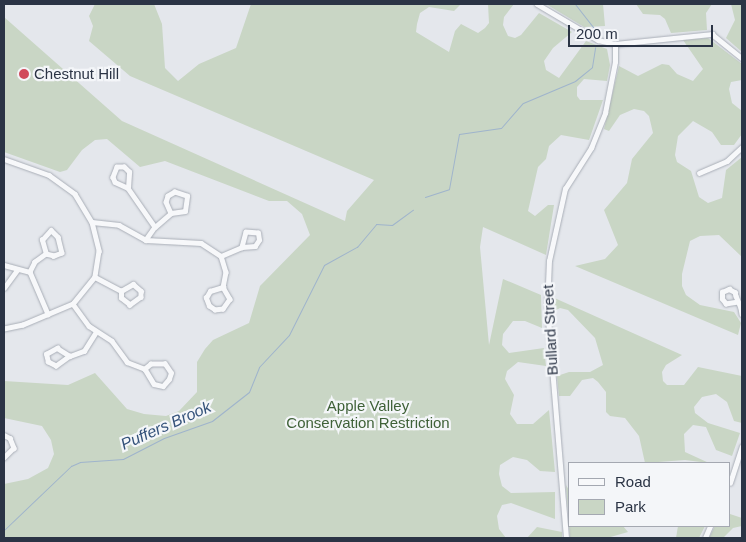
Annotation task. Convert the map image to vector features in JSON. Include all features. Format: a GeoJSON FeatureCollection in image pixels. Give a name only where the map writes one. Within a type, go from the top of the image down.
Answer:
{"type":"FeatureCollection","features":[{"type":"Feature","properties":{"kind":"street"},"geometry":{"type":"LineString","coordinates":[[537,4],[598,40],[615,44],[712,34],[742,58]]}},
{"type":"Feature","properties":{"kind":"street","name":"Bullard Street"},"geometry":{"type":"LineString","coordinates":[[566,538],[547,308],[549,262],[565,189],[591,148],[605,114],[615,62],[615,44]]}},
{"type":"Feature","properties":{"kind":"street"},"geometry":{"type":"LineString","coordinates":[[699,173],[727,161],[742,147]]}},
{"type":"Feature","properties":{"kind":"street"},"geometry":{"type":"LineString","coordinates":[[4,158],[63,183],[75,194],[92,222],[99,251],[95,277],[73,304],[4,329]]}},
{"type":"Feature","properties":{"kind":"street"},"geometry":{"type":"LineString","coordinates":[[128,188],[129,172],[124,167],[117,167],[113,177],[128,188],[156,227]]}},
{"type":"Feature","properties":{"kind":"street"},"geometry":{"type":"LineString","coordinates":[[146,240],[171,213],[185,211],[187,196],[181,192],[168,196],[166,202],[171,213]]}},
{"type":"Feature","properties":{"kind":"street"},"geometry":{"type":"LineString","coordinates":[[92,222],[119,225],[146,240],[201,243],[221,256],[226,272],[223,287]]}},
{"type":"Feature","properties":{"kind":"street"},"geometry":{"type":"LineString","coordinates":[[46,254],[42,240],[51,230],[63,251],[57,256],[46,254],[34,262],[30,272],[48,314]]}},
{"type":"Feature","properties":{"kind":"street"},"geometry":{"type":"LineString","coordinates":[[221,256],[242,247],[257,244],[258,233],[246,232],[242,247]]}},
{"type":"Feature","properties":{"kind":"street"},"geometry":{"type":"LineString","coordinates":[[4,264],[17,270],[30,272]]}},
{"type":"Feature","properties":{"kind":"street"},"geometry":{"type":"LineString","coordinates":[[4,288],[17,270]]}},
{"type":"Feature","properties":{"kind":"street"},"geometry":{"type":"LineString","coordinates":[[95,277],[120,291]]}},
{"type":"Feature","properties":{"kind":"street"},"geometry":{"type":"LineString","coordinates":[[133,284],[142,291],[141,297],[130,305],[121,298],[120,291],[133,284]]}},
{"type":"Feature","properties":{"kind":"street"},"geometry":{"type":"LineString","coordinates":[[223,287],[229,293],[228,305],[215,310],[209,306],[206,298],[210,291],[223,287]]}},
{"type":"Feature","properties":{"kind":"street"},"geometry":{"type":"LineString","coordinates":[[738,302],[742,314]]}},
{"type":"Feature","properties":{"kind":"street"},"geometry":{"type":"LineString","coordinates":[[73,304],[96,332],[112,341],[127,362],[145,369],[157,386],[163,386],[169,379],[170,373],[165,364],[151,364],[145,369]]}},
{"type":"Feature","properties":{"kind":"street"},"geometry":{"type":"LineString","coordinates":[[70,356],[57,348],[46,354],[48,362],[56,366],[70,356],[84,351],[96,332]]}},
{"type":"Feature","properties":{"kind":"street"},"geometry":{"type":"LineString","coordinates":[[4,435],[10,438],[14,448],[4,458]]}},
{"type":"Feature","properties":{"kind":"street"},"geometry":{"type":"LineString","coordinates":[[731,480],[742,448]]}},
{"type":"Feature","properties":{"kind":"green space","name":"Apple Valley Conservation Restriction"},"geometry":{"type":"Polygon","coordinates":[[[95,4],[154,4],[162,24],[165,68],[178,81],[199,64],[236,48],[251,4],[461,4],[454,11],[429,7],[420,13],[417,24],[416,32],[449,52],[455,31],[461,24],[478,33],[485,28],[489,23],[488,4],[514,4],[504,17],[503,25],[508,36],[515,38],[521,35],[539,13],[572,32],[553,48],[544,61],[546,70],[559,78],[586,41],[607,49],[610,65],[607,81],[584,79],[577,87],[577,96],[580,100],[603,100],[589,140],[561,135],[549,146],[546,159],[538,167],[528,211],[535,216],[548,205],[554,205],[546,255],[483,227],[480,247],[489,345],[503,279],[541,295],[542,328],[525,321],[513,321],[503,334],[502,345],[509,353],[544,348],[546,366],[518,362],[507,371],[505,379],[514,395],[510,414],[517,424],[533,424],[549,410],[555,472],[540,471],[527,460],[513,457],[500,465],[499,474],[502,486],[511,493],[555,492],[555,519],[511,503],[502,505],[497,516],[499,529],[506,538],[4,538],[4,484],[28,479],[48,468],[54,454],[51,440],[42,426],[4,418],[4,381],[68,385],[95,373],[127,409],[144,414],[166,416],[179,411],[197,392],[197,362],[205,349],[213,340],[249,323],[260,286],[310,235],[302,214],[287,201],[269,201],[165,161],[140,167],[107,139],[95,140],[82,150],[67,170],[60,172],[4,152],[4,17],[122,121],[345,221],[347,211],[374,180],[130,76],[89,41],[93,26],[89,16],[95,4]]]}},
{"type":"Feature","properties":{"kind":"green space"},"geometry":{"type":"Polygon","coordinates":[[[546,4],[603,4],[605,26],[584,27],[546,4]]]}},
{"type":"Feature","properties":{"kind":"green space"},"geometry":{"type":"Polygon","coordinates":[[[636,4],[712,4],[706,13],[707,30],[671,33],[665,19],[660,15],[643,14],[636,4]]]}},
{"type":"Feature","properties":{"kind":"green space"},"geometry":{"type":"Polygon","coordinates":[[[731,4],[742,4],[742,52],[726,38],[735,20],[731,4]]]}},
{"type":"Feature","properties":{"kind":"green space"},"geometry":{"type":"Polygon","coordinates":[[[708,38],[742,64],[742,80],[731,82],[729,89],[732,103],[742,111],[742,134],[734,145],[721,145],[712,132],[693,121],[678,136],[675,155],[677,162],[691,171],[699,197],[708,203],[722,198],[726,170],[742,157],[742,257],[719,235],[700,236],[690,241],[682,274],[682,286],[686,295],[700,305],[734,312],[741,323],[738,335],[575,266],[605,259],[618,245],[604,210],[627,183],[632,159],[653,133],[649,116],[644,111],[634,109],[620,115],[609,131],[604,129],[619,66],[638,76],[662,64],[669,65],[677,74],[693,81],[703,69],[683,40],[708,38]]]}},
{"type":"Feature","properties":{"kind":"green space"},"geometry":{"type":"Polygon","coordinates":[[[550,296],[682,355],[666,365],[662,372],[663,381],[667,385],[684,385],[698,367],[742,376],[742,423],[734,421],[727,402],[716,394],[702,397],[694,407],[695,413],[708,423],[740,433],[732,456],[716,450],[706,427],[693,425],[684,434],[685,452],[707,462],[685,460],[645,462],[639,436],[625,418],[610,416],[606,412],[606,392],[593,378],[582,380],[570,396],[559,396],[557,376],[569,372],[590,372],[603,365],[595,338],[568,310],[560,308],[550,313],[550,296]]]}},
{"type":"Feature","properties":{"kind":"green space"},"geometry":{"type":"Polygon","coordinates":[[[566,485],[568,488],[568,512],[566,485]]]}},
{"type":"Feature","properties":{"kind":"green space"},"geometry":{"type":"Polygon","coordinates":[[[731,514],[742,518],[742,526],[733,528],[723,538],[709,538],[714,527],[731,527],[731,514]]]}},
{"type":"Feature","properties":{"kind":"green space"},"geometry":{"type":"Polygon","coordinates":[[[537,527],[562,532],[562,538],[527,538],[537,527]]]}},
{"type":"Feature","properties":{"kind":"green space"},"geometry":{"type":"Polygon","coordinates":[[[569,527],[624,527],[628,532],[607,538],[570,538],[569,527]]]}},
{"type":"Feature","properties":{"kind":"green space"},"geometry":{"type":"Polygon","coordinates":[[[678,527],[704,527],[699,538],[676,538],[678,527]]]}},
{"type":"Feature","properties":{"kind":"waterway"},"geometry":{"type":"LineString","coordinates":[[575,4],[594,28]]}},
{"type":"Feature","properties":{"kind":"waterway"},"geometry":{"type":"LineString","coordinates":[[425,197],[449,189],[459,134],[501,128],[523,103],[575,81],[592,67],[595,47]]}},
{"type":"Feature","properties":{"kind":"waterway","name":"Puffers Brook"},"geometry":{"type":"LineString","coordinates":[[4,530],[71,466],[80,462],[123,459],[164,438],[212,421],[249,392],[259,367],[289,335],[324,265],[357,247],[376,224],[392,225],[413,210]]}},
{"type":"Feature","properties":{"kind":"place","name":"Chestnut Hill"},"geometry":{"type":"Point","coordinates":[24,74]}}]}
